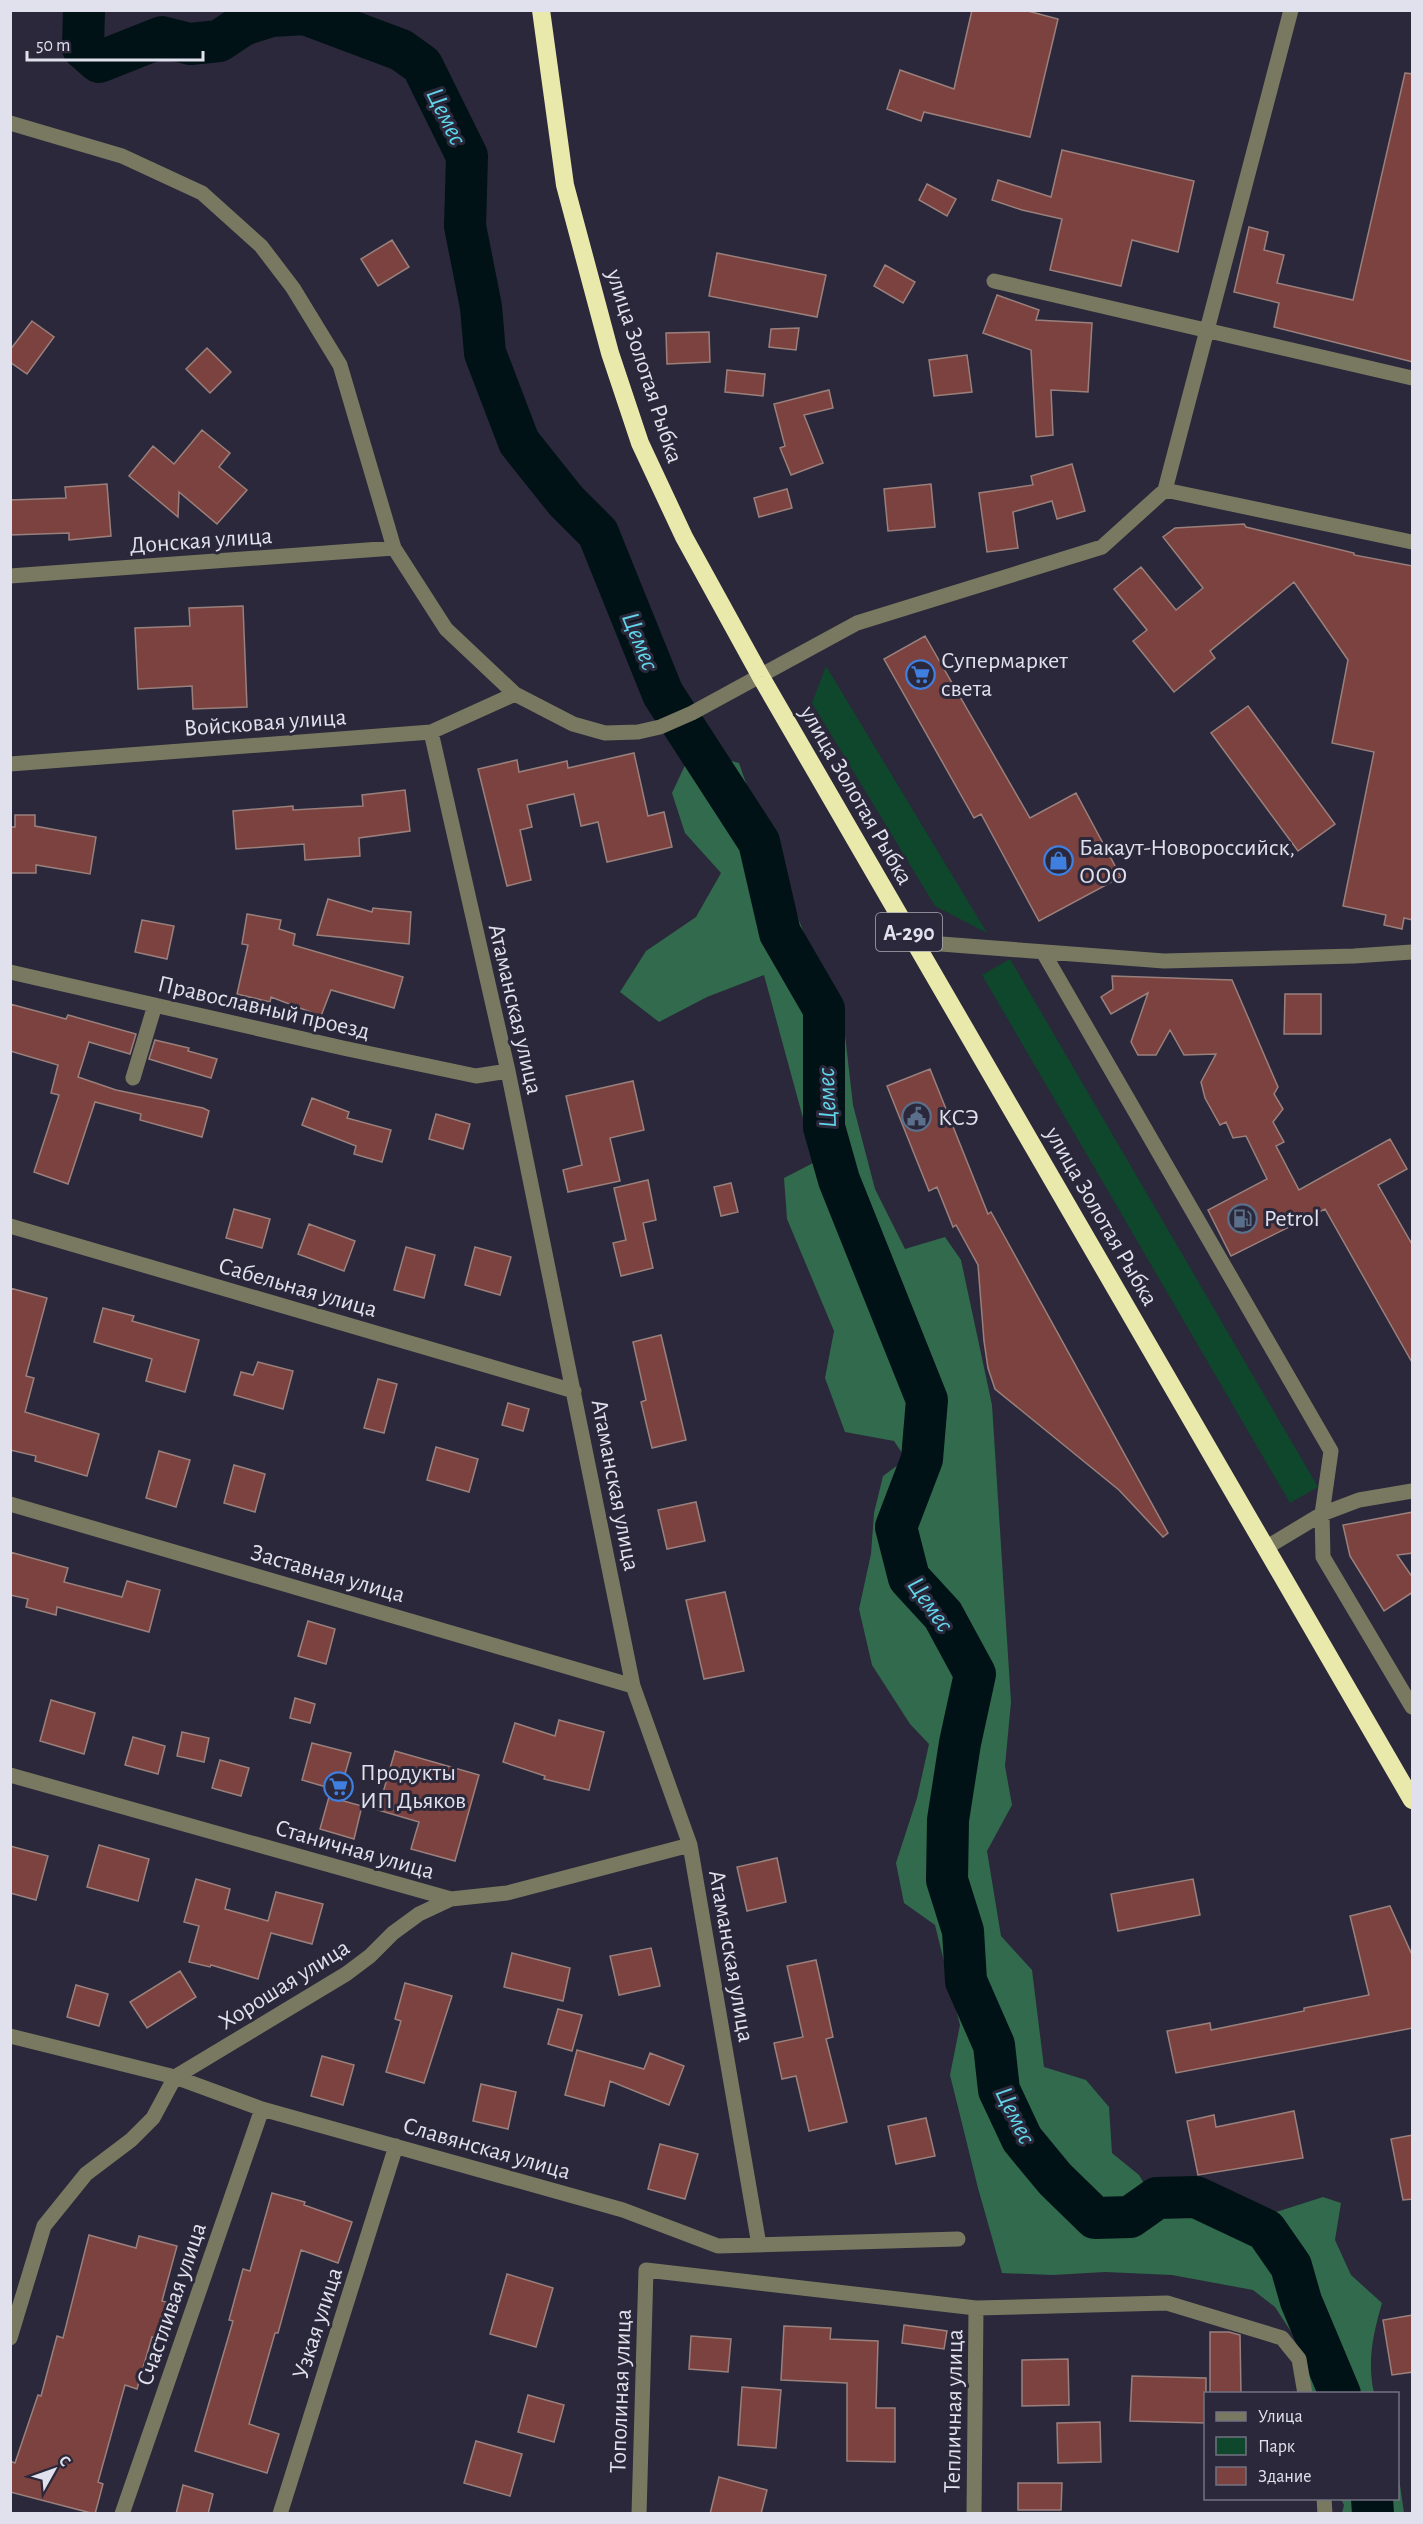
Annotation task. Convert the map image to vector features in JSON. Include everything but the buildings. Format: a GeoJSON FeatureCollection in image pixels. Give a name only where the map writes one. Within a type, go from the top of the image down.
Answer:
{"type":"FeatureCollection","features":[{"type":"Feature","properties":{"kind":"highway","name":"улица Золотая Рыбка"},"geometry":{"type":"LineString","coordinates":[[541,10],[565,185],[610,353],[640,443],[684,537],[761,677],[1413,1800]]}},
{"type":"Feature","properties":{"kind":"street"},"geometry":{"type":"LineString","coordinates":[[10,123],[122,156],[202,193],[261,246],[294,288],[340,365],[394,548],[446,629],[515,694],[573,724],[604,733],[638,732],[660,727],[692,713],[857,622],[1102,547],[1165,490],[1291,10]]}},
{"type":"Feature","properties":{"kind":"street"},"geometry":{"type":"LineString","coordinates":[[994,281],[1413,378]]}},
{"type":"Feature","properties":{"kind":"street"},"geometry":{"type":"LineString","coordinates":[[1165,490],[1413,542]]}},
{"type":"Feature","properties":{"kind":"street","name":"Донская улица"},"geometry":{"type":"LineString","coordinates":[[10,576],[394,548]]}},
{"type":"Feature","properties":{"kind":"street","name":"Войсковая улица"},"geometry":{"type":"LineString","coordinates":[[10,764],[431,732],[515,694]]}},
{"type":"Feature","properties":{"kind":"street","name":"Атаманская улица"},"geometry":{"type":"LineString","coordinates":[[431,732],[508,1071],[633,1686],[690,1845],[759,2246]]}},
{"type":"Feature","properties":{"kind":"street"},"geometry":{"type":"LineString","coordinates":[[915,942],[1164,960],[1354,956],[1413,952]]}},
{"type":"Feature","properties":{"kind":"street"},"geometry":{"type":"LineString","coordinates":[[1043,952],[1331,1451],[1322,1514],[1323,1557],[1413,1707]]}},
{"type":"Feature","properties":{"kind":"street","name":"Православный проезд"},"geometry":{"type":"LineString","coordinates":[[10,972],[476,1076],[508,1071]]}},
{"type":"Feature","properties":{"kind":"street"},"geometry":{"type":"LineString","coordinates":[[133,1078],[155,1005]]}},
{"type":"Feature","properties":{"kind":"street","name":"Сабельная улица"},"geometry":{"type":"LineString","coordinates":[[10,1226],[574,1391]]}},
{"type":"Feature","properties":{"kind":"street"},"geometry":{"type":"LineString","coordinates":[[1267,1547],[1322,1514],[1359,1500],[1413,1491]]}},
{"type":"Feature","properties":{"kind":"street","name":"Заставная улица"},"geometry":{"type":"LineString","coordinates":[[10,1504],[633,1686]]}},
{"type":"Feature","properties":{"kind":"street","name":"Станичная улица"},"geometry":{"type":"LineString","coordinates":[[10,1775],[451,1899],[507,1893],[690,1845]]}},
{"type":"Feature","properties":{"kind":"street","name":"Хорошая улица"},"geometry":{"type":"LineString","coordinates":[[175,2077],[346,1974],[418,1914],[451,1899]]}},
{"type":"Feature","properties":{"kind":"street","name":"Славянская улица"},"geometry":{"type":"LineString","coordinates":[[10,2036],[175,2077],[262,2109],[623,2210],[718,2246],[958,2239]]}},
{"type":"Feature","properties":{"kind":"street"},"geometry":{"type":"LineString","coordinates":[[10,2338],[44,2226],[86,2174],[131,2140],[153,2118],[175,2077]]}},
{"type":"Feature","properties":{"kind":"street","name":"Счастливая улица"},"geometry":{"type":"LineString","coordinates":[[122,2514],[262,2109]]}},
{"type":"Feature","properties":{"kind":"street","name":"Узкая улица"},"geometry":{"type":"LineString","coordinates":[[280,2514],[396,2146]]}},
{"type":"Feature","properties":{"kind":"street","name":"Тополиная улица"},"geometry":{"type":"LineString","coordinates":[[639,2514],[646,2270],[976,2308]]}},
{"type":"Feature","properties":{"kind":"street"},"geometry":{"type":"LineString","coordinates":[[976,2308],[1167,2303],[1282,2338],[1299,2359],[1305,2392]]}},
{"type":"Feature","properties":{"kind":"street","name":"Тепличная улица"},"geometry":{"type":"LineString","coordinates":[[974,2514],[976,2308]]}},
{"type":"Feature","properties":{"kind":"green space"},"geometry":{"type":"Polygon","coordinates":[[[826,666],[987,933],[935,906],[812,703],[826,666]]]}},
{"type":"Feature","properties":{"kind":"green space"},"geometry":{"type":"Polygon","coordinates":[[[713,756],[739,763],[761,826],[845,1035],[853,1105],[875,1189],[905,1249],[945,1237],[961,1260],[992,1405],[1011,1702],[1005,1766],[1012,1805],[987,1851],[1001,1936],[1032,1970],[1044,2067],[1086,2080],[1109,2107],[1112,2153],[1139,2175],[1159,2209],[1192,2210],[1224,2194],[1245,2207],[1273,2213],[1323,2197],[1341,2203],[1335,2240],[1351,2275],[1382,2303],[1372,2348],[1371,2370],[1374,2392],[1312,2392],[1301,2347],[1275,2307],[1253,2290],[1172,2275],[1105,2272],[1053,2275],[1002,2273],[950,2075],[960,2025],[935,1925],[904,1903],[896,1863],[917,1798],[929,1744],[910,1724],[872,1665],[859,1609],[871,1554],[874,1513],[883,1476],[906,1459],[894,1441],[845,1432],[825,1378],[834,1331],[787,1219],[784,1178],[815,1162],[764,975],[707,997],[659,1022],[620,992],[646,951],[696,917],[721,873],[685,833],[672,793],[687,761],[713,756]]]}},
{"type":"Feature","properties":{"kind":"green space"},"geometry":{"type":"Polygon","coordinates":[[[1010,959],[1318,1487],[1290,1503],[982,975],[1010,959]]]}},
{"type":"Feature","properties":{"kind":"green space"},"geometry":{"type":"Polygon","coordinates":[[[1399,2478],[1404,2513],[1342,2513],[1344,2505],[1342,2500],[1399,2500],[1399,2478]]]}},
{"type":"Feature","properties":{"kind":"waterway","name":"Цемес"},"geometry":{"type":"LineString","coordinates":[[84,10],[83,48],[99,62],[162,37],[190,44],[219,41],[243,25],[271,16],[305,14],[401,50],[422,65],[467,156],[465,226],[481,307],[485,353],[519,442],[566,501],[598,533],[663,694],[759,842],[780,933],[824,1009],[824,1127],[839,1180],[927,1400],[922,1459],[896,1527],[909,1578],[943,1615],[975,1674],[960,1743],[948,1820],[947,1880],[963,1931],[966,1981],[994,2045],[999,2090],[1022,2139],[1055,2179],[1095,2218],[1130,2217],[1157,2198],[1196,2197],[1266,2230],[1291,2266],[1301,2301],[1339,2392]]}},
{"type":"Feature","properties":{"kind":"waterway","name":"Цемес"},"geometry":{"type":"LineString","coordinates":[[1372,2500],[1373,2514]]}},
{"type":"Feature","properties":{"kind":"place","name":"Супермаркет света"},"geometry":{"type":"Point","coordinates":[920,674]}},
{"type":"Feature","properties":{"kind":"place","name":"Бакаут-Новороссийск, ООО"},"geometry":{"type":"Point","coordinates":[1058,861]}},
{"type":"Feature","properties":{"kind":"place","name":"КСЭ"},"geometry":{"type":"Point","coordinates":[917,1117]}},
{"type":"Feature","properties":{"kind":"place","name":"Petrol"},"geometry":{"type":"Point","coordinates":[1243,1218]}},
{"type":"Feature","properties":{"kind":"place","name":"Продукты ИП Дьяков"},"geometry":{"type":"Point","coordinates":[339,1786]}}]}
